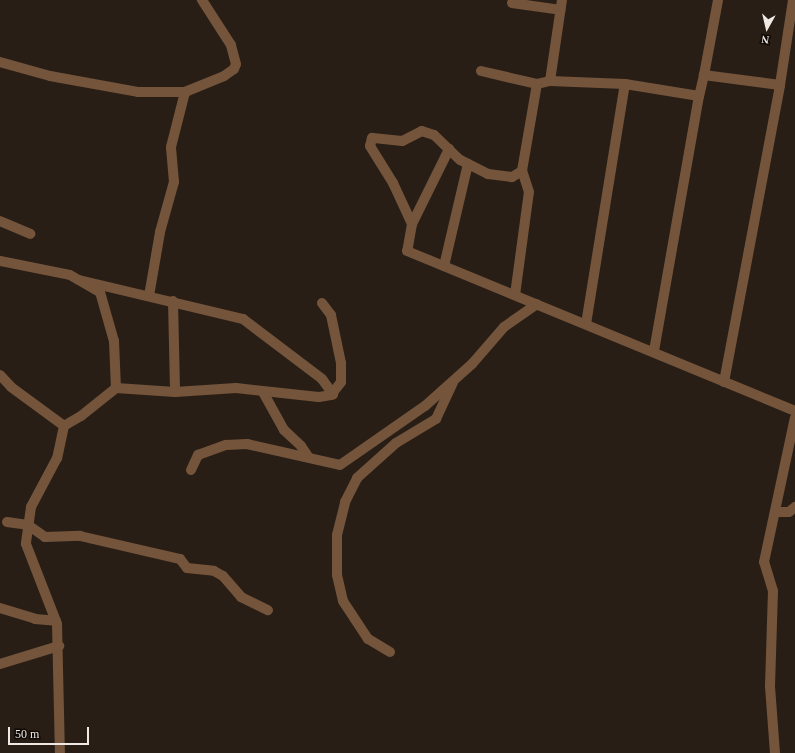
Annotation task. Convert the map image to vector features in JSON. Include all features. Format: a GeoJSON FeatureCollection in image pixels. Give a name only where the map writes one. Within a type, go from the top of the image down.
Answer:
{"type":"FeatureCollection","features":[{"type":"Feature","properties":{"kind":"street"},"geometry":{"type":"LineString","coordinates":[[0,62],[50,76],[138,92],[185,92],[224,76],[234,69],[236,64],[231,45],[202,0]]}},
{"type":"Feature","properties":{"kind":"street"},"geometry":{"type":"LineString","coordinates":[[654,351],[699,96],[718,0]]}},
{"type":"Feature","properties":{"kind":"street"},"geometry":{"type":"LineString","coordinates":[[724,382],[780,85],[784,50],[793,0]]}},
{"type":"Feature","properties":{"kind":"street"},"geometry":{"type":"LineString","coordinates":[[512,3],[561,5],[550,81]]}},
{"type":"Feature","properties":{"kind":"street"},"geometry":{"type":"LineString","coordinates":[[784,50],[795,50]]}},
{"type":"Feature","properties":{"kind":"street"},"geometry":{"type":"LineString","coordinates":[[481,71],[537,84],[550,81],[625,84],[699,96]]}},
{"type":"Feature","properties":{"kind":"street"},"geometry":{"type":"LineString","coordinates":[[704,75],[780,85]]}},
{"type":"Feature","properties":{"kind":"street"},"geometry":{"type":"LineString","coordinates":[[515,295],[529,192],[522,171],[537,84]]}},
{"type":"Feature","properties":{"kind":"street"},"geometry":{"type":"LineString","coordinates":[[586,324],[625,84]]}},
{"type":"Feature","properties":{"kind":"street"},"geometry":{"type":"LineString","coordinates":[[149,296],[160,232],[174,182],[171,147],[185,92]]}},
{"type":"Feature","properties":{"kind":"street"},"geometry":{"type":"LineString","coordinates":[[412,224],[393,183],[370,146],[372,138],[402,141],[422,131],[434,135],[448,149],[468,164],[488,174],[512,177],[522,171]]}},
{"type":"Feature","properties":{"kind":"street"},"geometry":{"type":"LineString","coordinates":[[448,149],[412,224],[407,251],[654,351],[795,411]]}},
{"type":"Feature","properties":{"kind":"street"},"geometry":{"type":"LineString","coordinates":[[444,266],[468,164]]}},
{"type":"Feature","properties":{"kind":"street"},"geometry":{"type":"LineString","coordinates":[[0,222],[30,234]]}},
{"type":"Feature","properties":{"kind":"street"},"geometry":{"type":"LineString","coordinates":[[0,261],[70,275],[100,292],[114,341],[116,388]]}},
{"type":"Feature","properties":{"kind":"street"},"geometry":{"type":"LineString","coordinates":[[79,280],[173,301],[243,319],[322,379],[333,394]]}},
{"type":"Feature","properties":{"kind":"street"},"geometry":{"type":"LineString","coordinates":[[173,301],[175,392]]}},
{"type":"Feature","properties":{"kind":"street"},"geometry":{"type":"LineString","coordinates":[[60,753],[59,646],[56,622],[26,544],[31,507],[57,458],[64,426],[81,416],[116,388],[175,392],[236,388],[319,397],[333,394],[341,382],[341,363],[331,316],[322,303]]}},
{"type":"Feature","properties":{"kind":"street"},"geometry":{"type":"LineString","coordinates":[[191,470],[198,455],[226,445],[247,444],[307,455],[340,465],[425,406],[455,379],[504,327],[537,304]]}},
{"type":"Feature","properties":{"kind":"street"},"geometry":{"type":"LineString","coordinates":[[0,375],[11,387],[64,426]]}},
{"type":"Feature","properties":{"kind":"street"},"geometry":{"type":"LineString","coordinates":[[390,652],[368,639],[343,601],[337,575],[337,535],[345,502],[357,478],[396,443],[436,419],[455,379]]}},
{"type":"Feature","properties":{"kind":"street"},"geometry":{"type":"LineString","coordinates":[[263,392],[284,430],[301,446],[307,455]]}},
{"type":"Feature","properties":{"kind":"street"},"geometry":{"type":"LineString","coordinates":[[775,753],[770,686],[773,591],[764,562],[776,512],[795,418]]}},
{"type":"Feature","properties":{"kind":"street"},"geometry":{"type":"LineString","coordinates":[[776,512],[789,512],[795,507]]}},
{"type":"Feature","properties":{"kind":"street"},"geometry":{"type":"LineString","coordinates":[[6,522],[28,525],[45,537],[68,534],[108,541],[180,559],[187,568],[214,571],[233,585],[241,597],[268,610]]}},
{"type":"Feature","properties":{"kind":"street"},"geometry":{"type":"LineString","coordinates":[[0,608],[35,619],[56,622]]}},
{"type":"Feature","properties":{"kind":"street"},"geometry":{"type":"LineString","coordinates":[[0,664],[59,646]]}}]}
